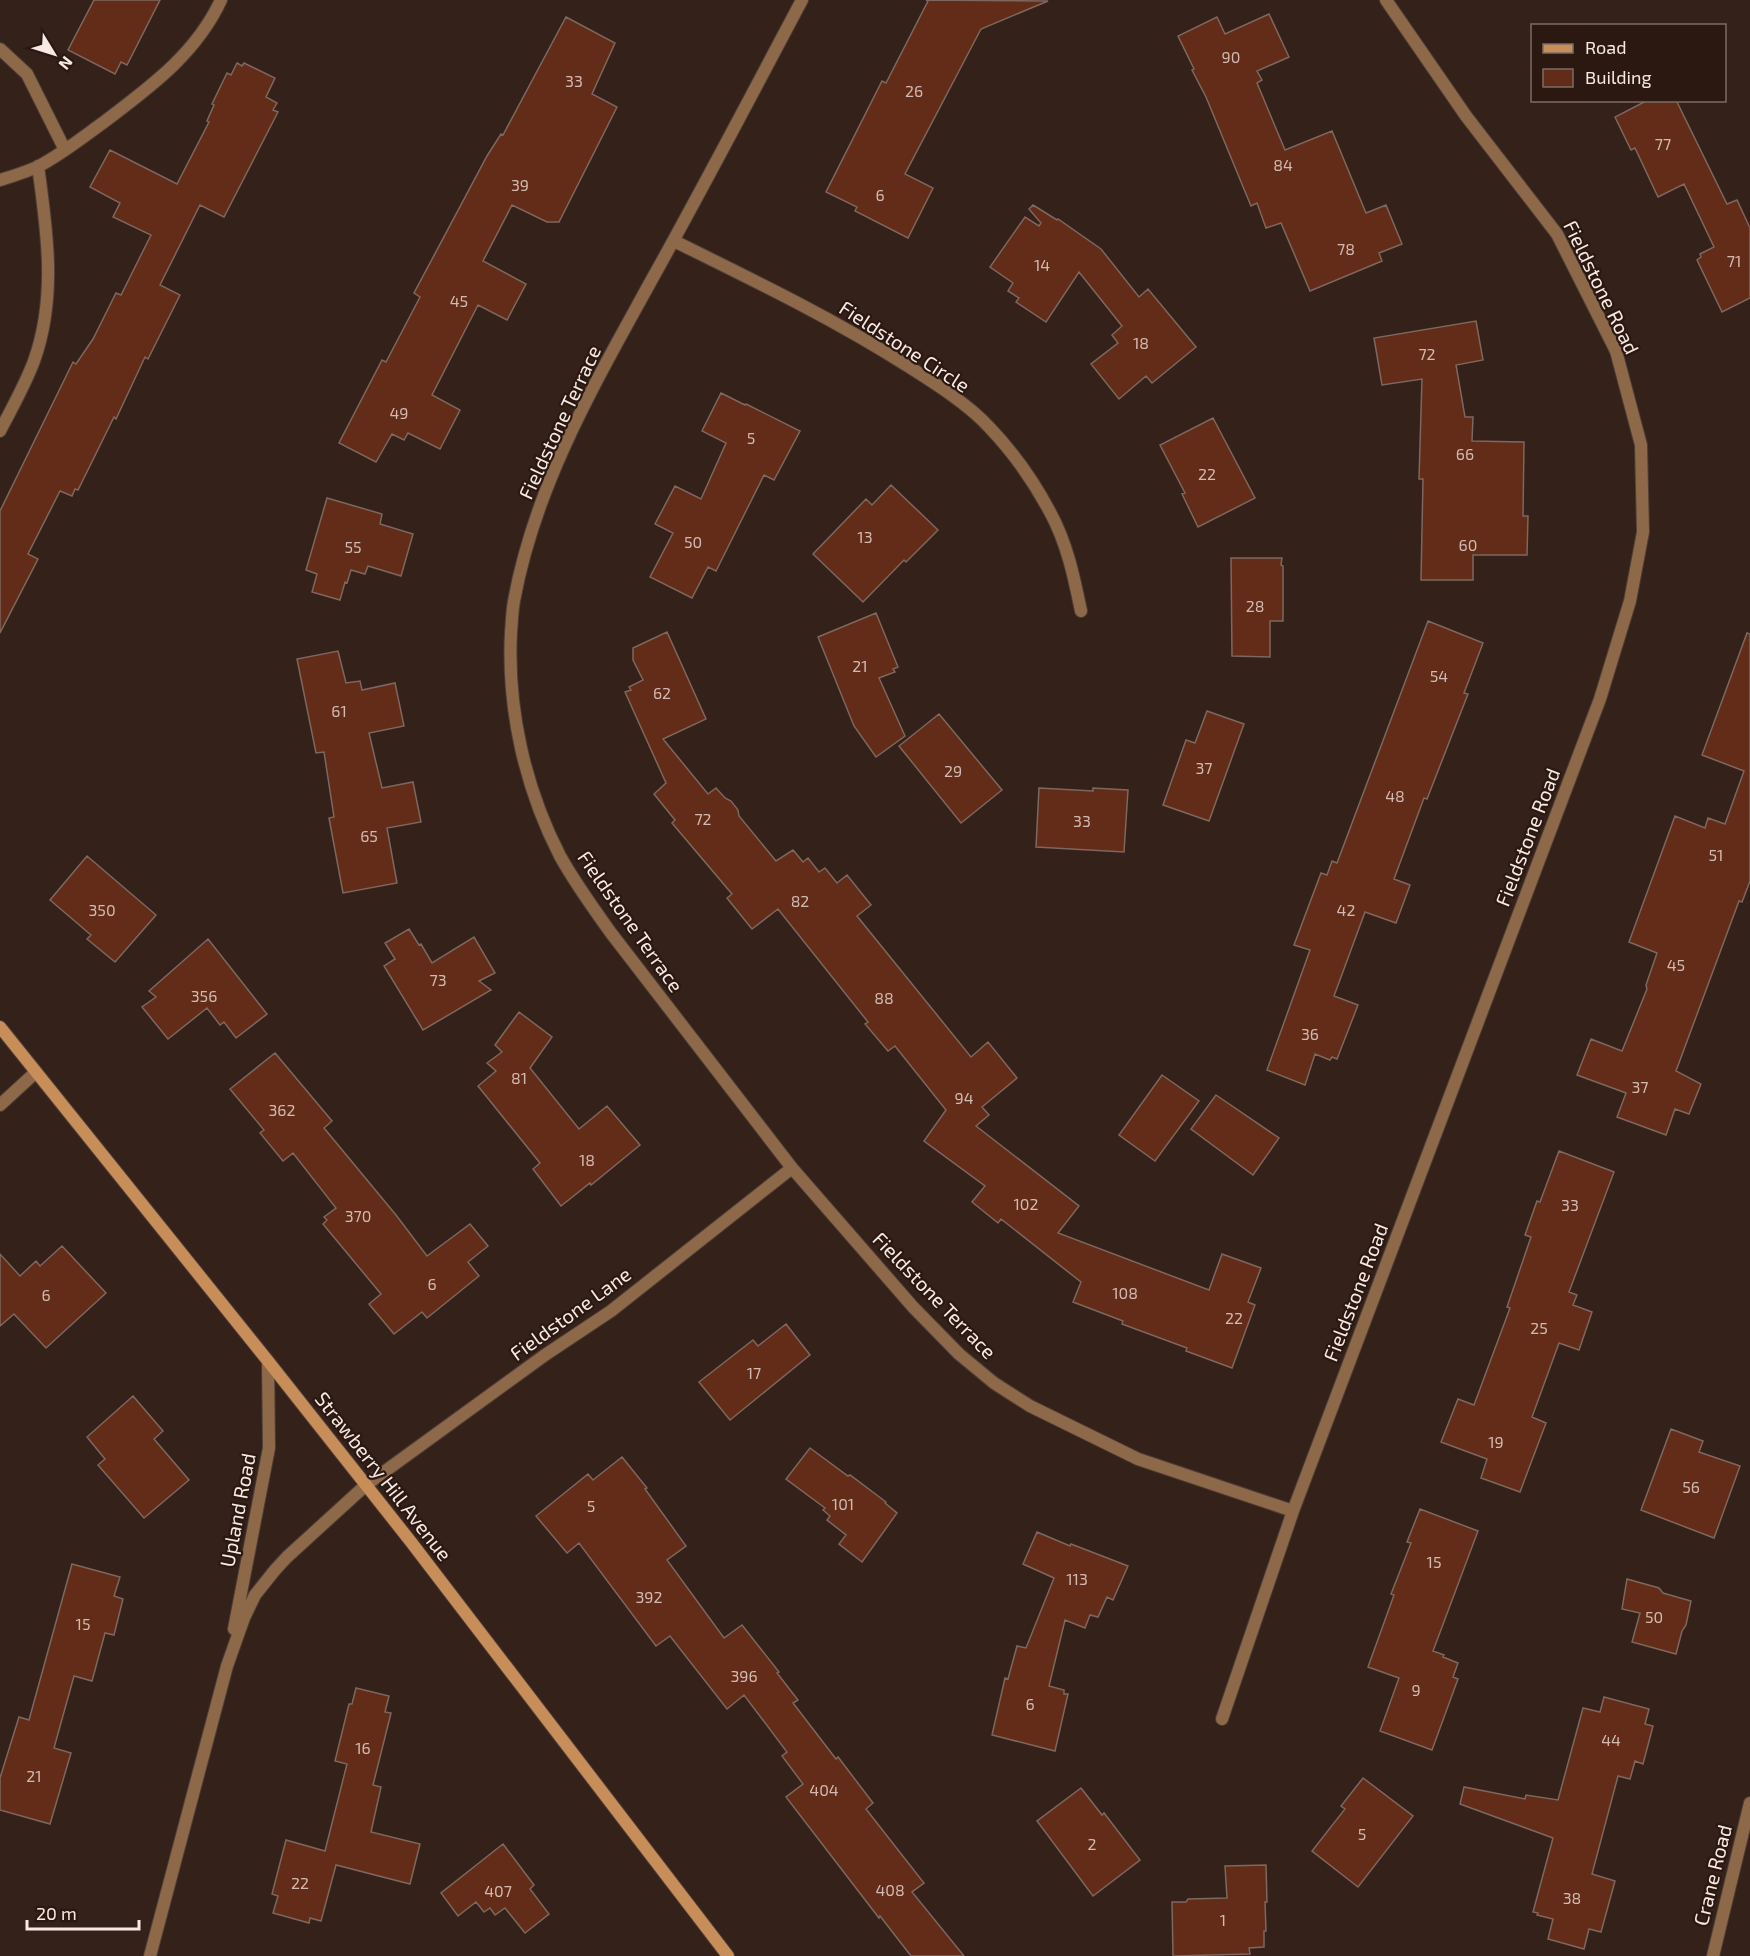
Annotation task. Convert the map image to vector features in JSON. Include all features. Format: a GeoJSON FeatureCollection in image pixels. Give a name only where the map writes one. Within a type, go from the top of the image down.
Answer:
{"type":"FeatureCollection","features":[{"type":"Feature","properties":{"kind":"main road","name":"Strawberry Hill Avenue"},"geometry":{"type":"LineString","coordinates":[[0,1027],[366,1485],[728,1956]]}},
{"type":"Feature","properties":{"kind":"street"},"geometry":{"type":"LineString","coordinates":[[0,180],[38,166],[65,150],[157,82],[185,55],[221,0]]}},
{"type":"Feature","properties":{"kind":"street","name":"Fieldstone Terrace"},"geometry":{"type":"LineString","coordinates":[[802,0],[674,241],[588,395],[551,476],[527,548],[513,603],[510,652],[514,705],[524,765],[540,810],[566,864],[611,933],[792,1168],[913,1307],[959,1354],[994,1383],[1030,1406],[1138,1459],[1293,1511]]}},
{"type":"Feature","properties":{"kind":"street","name":"Fieldstone Road"},"geometry":{"type":"LineString","coordinates":[[1222,1719],[1293,1511],[1600,699],[1630,601],[1643,532],[1641,446],[1616,351],[1557,234],[1466,116],[1386,0]]}},
{"type":"Feature","properties":{"kind":"street"},"geometry":{"type":"LineString","coordinates":[[0,50],[27,74],[65,150]]}},
{"type":"Feature","properties":{"kind":"street"},"geometry":{"type":"LineString","coordinates":[[0,431],[34,359],[48,293],[49,263],[38,166]]}},
{"type":"Feature","properties":{"kind":"street","name":"Fieldstone Circle"},"geometry":{"type":"LineString","coordinates":[[674,241],[782,294],[877,346],[938,385],[988,426],[1018,462],[1050,512],[1070,559],[1081,611]]}},
{"type":"Feature","properties":{"kind":"street"},"geometry":{"type":"LineString","coordinates":[[0,1105],[36,1072]]}},
{"type":"Feature","properties":{"kind":"street","name":"Fieldstone Lane"},"geometry":{"type":"LineString","coordinates":[[366,1485],[535,1362],[611,1311],[792,1168]]}},
{"type":"Feature","properties":{"kind":"street","name":"Upland Road"},"geometry":{"type":"LineString","coordinates":[[150,1956],[227,1666],[269,1448],[268,1361]]}},
{"type":"Feature","properties":{"kind":"street","name":"Upland Road"},"geometry":{"type":"LineString","coordinates":[[227,1666],[255,1595],[287,1557],[366,1485]]}},
{"type":"Feature","properties":{"kind":"street","name":"Crane Road"},"geometry":{"type":"LineString","coordinates":[[1713,1956],[1750,1803]]}},
{"type":"Feature","properties":{"kind":"building"},"geometry":{"type":"Polygon","coordinates":[[[94,0],[160,0],[127,65],[121,62],[115,74],[68,50],[94,0]]]}},
{"type":"Feature","properties":{"kind":"building"},"geometry":{"type":"Polygon","coordinates":[[[926,0],[1048,1],[981,29],[905,174],[933,188],[908,238],[855,211],[857,207],[826,192],[882,81],[886,83],[928,1],[926,0]]]}},
{"type":"Feature","properties":{"kind":"building"},"geometry":{"type":"Polygon","coordinates":[[[1269,14],[1289,57],[1257,71],[1262,80],[1257,83],[1285,150],[1332,131],[1366,213],[1386,205],[1402,244],[1379,253],[1382,261],[1310,291],[1281,223],[1266,228],[1257,203],[1251,206],[1178,36],[1217,17],[1225,34],[1269,14]]]}},
{"type":"Feature","properties":{"kind":"building"},"geometry":{"type":"Polygon","coordinates":[[[566,17],[615,43],[592,94],[617,107],[559,222],[547,222],[512,205],[483,261],[526,284],[507,320],[478,305],[432,395],[460,410],[440,449],[408,433],[404,440],[392,434],[376,462],[339,443],[382,360],[386,362],[420,297],[414,293],[487,156],[501,134],[503,135],[566,17]]]}},
{"type":"Feature","properties":{"kind":"building"},"geometry":{"type":"Polygon","coordinates":[[[237,63],[242,66],[244,63],[275,78],[266,97],[277,103],[273,110],[278,112],[224,217],[200,205],[160,285],[180,295],[148,359],[145,357],[116,419],[114,417],[78,490],[75,489],[72,496],[60,491],[28,554],[38,559],[0,633],[0,511],[73,362],[76,364],[93,339],[116,293],[121,295],[151,235],[113,217],[120,203],[90,187],[110,150],[177,184],[209,122],[207,121],[214,105],[212,104],[227,73],[231,75],[237,63]]]}},
{"type":"Feature","properties":{"kind":"building"},"geometry":{"type":"Polygon","coordinates":[[[1644,102],[1677,102],[1727,204],[1737,200],[1750,228],[1750,298],[1722,312],[1697,260],[1701,257],[1700,254],[1714,247],[1684,184],[1658,197],[1635,148],[1631,150],[1615,117],[1644,102]]]}},
{"type":"Feature","properties":{"kind":"building"},"geometry":{"type":"Polygon","coordinates":[[[1033,205],[1058,219],[1101,249],[1139,297],[1148,289],[1196,347],[1152,383],[1146,376],[1119,399],[1091,364],[1118,343],[1112,335],[1122,326],[1079,272],[1046,322],[1016,302],[1019,298],[1008,291],[1013,283],[990,267],[1025,217],[1039,226],[1041,223],[1029,209],[1033,205]]]}},
{"type":"Feature","properties":{"kind":"building"},"geometry":{"type":"Polygon","coordinates":[[[1476,321],[1483,360],[1456,365],[1465,417],[1473,417],[1472,441],[1524,442],[1523,516],[1528,516],[1527,555],[1473,555],[1473,580],[1421,580],[1423,479],[1419,479],[1422,379],[1382,385],[1374,338],[1476,321]]]}},
{"type":"Feature","properties":{"kind":"building"},"geometry":{"type":"Polygon","coordinates":[[[721,393],[800,431],[774,480],[764,475],[716,571],[708,567],[692,598],[650,577],[673,533],[655,524],[675,486],[701,499],[726,443],[702,431],[721,393]]]}},
{"type":"Feature","properties":{"kind":"building"},"geometry":{"type":"Polygon","coordinates":[[[1213,418],[1255,498],[1198,527],[1182,494],[1185,493],[1160,445],[1213,418]]]}},
{"type":"Feature","properties":{"kind":"building"},"geometry":{"type":"Polygon","coordinates":[[[891,485],[938,530],[906,562],[904,560],[863,602],[813,554],[866,499],[872,505],[891,485]]]}},
{"type":"Feature","properties":{"kind":"building"},"geometry":{"type":"Polygon","coordinates":[[[327,498],[382,514],[380,524],[413,534],[401,576],[368,566],[365,574],[351,570],[340,600],[312,592],[317,574],[306,570],[327,498]]]}},
{"type":"Feature","properties":{"kind":"building"},"geometry":{"type":"Polygon","coordinates":[[[1231,558],[1282,558],[1283,621],[1270,621],[1270,657],[1232,656],[1231,558]]]}},
{"type":"Feature","properties":{"kind":"building"},"geometry":{"type":"Polygon","coordinates":[[[876,613],[898,667],[893,669],[895,672],[879,678],[905,736],[876,757],[854,726],[818,637],[876,613]]]}},
{"type":"Feature","properties":{"kind":"building"},"geometry":{"type":"Polygon","coordinates":[[[1428,621],[1483,643],[1464,693],[1468,694],[1427,799],[1424,798],[1394,879],[1410,885],[1396,923],[1365,912],[1334,996],[1358,1005],[1337,1059],[1332,1057],[1330,1060],[1315,1054],[1305,1085],[1267,1070],[1310,950],[1294,945],[1321,873],[1327,875],[1332,861],[1337,863],[1428,621]]]}},
{"type":"Feature","properties":{"kind":"building"},"geometry":{"type":"Polygon","coordinates":[[[667,632],[706,719],[663,739],[708,794],[716,788],[731,801],[738,810],[739,816],[776,861],[793,850],[803,862],[808,858],[819,872],[825,868],[837,883],[847,875],[871,905],[857,916],[971,1057],[988,1042],[1017,1078],[982,1107],[989,1115],[976,1126],[1079,1206],[1058,1233],[1209,1290],[1222,1254],[1261,1268],[1248,1302],[1255,1305],[1232,1368],[1186,1351],[1187,1348],[1122,1324],[1123,1321],[1073,1302],[1081,1282],[1001,1219],[998,1223],[972,1202],[985,1186],[924,1141],[946,1110],[895,1046],[888,1051],[865,1024],[868,1022],[778,909],[752,929],[727,898],[732,894],[672,823],[675,820],[654,794],[666,783],[625,692],[631,690],[629,687],[643,680],[633,660],[633,648],[667,632]]]}},
{"type":"Feature","properties":{"kind":"building"},"geometry":{"type":"Polygon","coordinates":[[[1747,633],[1750,634],[1750,881],[1742,902],[1739,901],[1676,1071],[1701,1084],[1689,1114],[1675,1109],[1666,1135],[1617,1117],[1626,1093],[1577,1075],[1591,1039],[1622,1051],[1647,989],[1646,985],[1657,953],[1629,942],[1675,816],[1705,828],[1708,818],[1725,824],[1744,771],[1702,755],[1747,633]]]}},
{"type":"Feature","properties":{"kind":"building"},"geometry":{"type":"Polygon","coordinates":[[[338,651],[346,683],[360,681],[362,690],[395,683],[404,726],[369,733],[382,788],[413,782],[421,822],[387,828],[397,883],[343,893],[329,818],[334,817],[324,752],[316,753],[297,659],[338,651]]]}},
{"type":"Feature","properties":{"kind":"building"},"geometry":{"type":"Polygon","coordinates":[[[1207,711],[1244,724],[1209,821],[1163,805],[1186,740],[1195,743],[1207,711]]]}},
{"type":"Feature","properties":{"kind":"building"},"geometry":{"type":"Polygon","coordinates":[[[939,714],[1002,790],[961,823],[899,746],[939,714]]]}},
{"type":"Feature","properties":{"kind":"building"},"geometry":{"type":"Polygon","coordinates":[[[1039,788],[1128,790],[1124,852],[1036,847],[1039,788]]]}},
{"type":"Feature","properties":{"kind":"building"},"geometry":{"type":"Polygon","coordinates":[[[87,856],[156,915],[115,962],[87,939],[91,935],[50,900],[87,856]]]}},
{"type":"Feature","properties":{"kind":"building"},"geometry":{"type":"Polygon","coordinates":[[[409,929],[432,963],[474,937],[495,973],[479,981],[491,990],[423,1030],[384,966],[395,959],[385,943],[409,929]]]}},
{"type":"Feature","properties":{"kind":"building"},"geometry":{"type":"Polygon","coordinates":[[[208,939],[267,1014],[236,1038],[224,1022],[220,1025],[207,1008],[168,1039],[142,1007],[156,997],[149,991],[208,939]]]}},
{"type":"Feature","properties":{"kind":"building"},"geometry":{"type":"Polygon","coordinates":[[[519,1012],[552,1037],[530,1068],[579,1129],[607,1106],[640,1145],[561,1206],[533,1169],[540,1163],[478,1086],[496,1071],[487,1063],[502,1052],[495,1045],[519,1012]]]}},
{"type":"Feature","properties":{"kind":"building"},"geometry":{"type":"Polygon","coordinates":[[[275,1053],[332,1121],[324,1128],[427,1256],[470,1224],[488,1246],[468,1262],[479,1276],[427,1318],[422,1312],[394,1334],[369,1304],[381,1294],[323,1224],[327,1220],[324,1217],[336,1208],[293,1153],[283,1161],[260,1133],[264,1130],[230,1089],[275,1053]]]}},
{"type":"Feature","properties":{"kind":"building"},"geometry":{"type":"Polygon","coordinates":[[[1162,1075],[1199,1101],[1155,1161],[1119,1135],[1162,1075]]]}},
{"type":"Feature","properties":{"kind":"building"},"geometry":{"type":"Polygon","coordinates":[[[1216,1095],[1279,1138],[1253,1175],[1191,1129],[1216,1095]]]}},
{"type":"Feature","properties":{"kind":"building"},"geometry":{"type":"Polygon","coordinates":[[[1559,1151],[1614,1172],[1569,1292],[1577,1295],[1573,1305],[1592,1312],[1579,1350],[1559,1343],[1532,1417],[1546,1423],[1520,1492],[1481,1478],[1487,1459],[1441,1442],[1458,1399],[1474,1405],[1510,1308],[1507,1307],[1531,1237],[1525,1235],[1559,1151]]]}},
{"type":"Feature","properties":{"kind":"building"},"geometry":{"type":"Polygon","coordinates":[[[62,1246],[106,1293],[46,1348],[14,1314],[0,1326],[0,1254],[20,1276],[36,1261],[40,1266],[62,1246]]]}},
{"type":"Feature","properties":{"kind":"building"},"geometry":{"type":"Polygon","coordinates":[[[786,1324],[810,1355],[730,1420],[699,1382],[753,1340],[758,1346],[786,1324]]]}},
{"type":"Feature","properties":{"kind":"building"},"geometry":{"type":"Polygon","coordinates":[[[133,1396],[163,1431],[154,1439],[189,1480],[144,1518],[98,1465],[105,1459],[87,1437],[133,1396]]]}},
{"type":"Feature","properties":{"kind":"building"},"geometry":{"type":"Polygon","coordinates":[[[1671,1429],[1703,1441],[1699,1452],[1740,1466],[1714,1538],[1641,1510],[1671,1429]]]}},
{"type":"Feature","properties":{"kind":"building"},"geometry":{"type":"Polygon","coordinates":[[[810,1448],[848,1476],[850,1475],[897,1513],[862,1562],[839,1544],[846,1535],[827,1520],[830,1516],[823,1510],[825,1508],[786,1479],[810,1448]]]}},
{"type":"Feature","properties":{"kind":"building"},"geometry":{"type":"Polygon","coordinates":[[[622,1457],[647,1488],[645,1489],[686,1546],[667,1560],[724,1638],[742,1625],[779,1672],[777,1673],[798,1700],[793,1703],[873,1803],[866,1809],[924,1883],[912,1892],[964,1956],[911,1956],[786,1797],[803,1784],[782,1756],[787,1752],[744,1695],[727,1709],[670,1636],[656,1646],[579,1543],[567,1553],[536,1516],[588,1474],[593,1480],[622,1457]]]}},
{"type":"Feature","properties":{"kind":"building"},"geometry":{"type":"Polygon","coordinates":[[[1420,1509],[1478,1531],[1433,1651],[1458,1663],[1453,1677],[1458,1679],[1432,1750],[1380,1731],[1399,1678],[1368,1667],[1394,1595],[1391,1594],[1411,1543],[1407,1542],[1420,1509]]]}},
{"type":"Feature","properties":{"kind":"building"},"geometry":{"type":"Polygon","coordinates":[[[1037,1532],[1128,1566],[1113,1600],[1107,1597],[1098,1617],[1090,1615],[1085,1628],[1065,1620],[1049,1686],[1064,1690],[1064,1694],[1068,1694],[1055,1751],[992,1735],[1005,1678],[1008,1679],[1017,1646],[1026,1648],[1054,1578],[1023,1564],[1037,1532]]]}},
{"type":"Feature","properties":{"kind":"building"},"geometry":{"type":"Polygon","coordinates":[[[72,1564],[120,1577],[114,1596],[123,1599],[114,1635],[105,1633],[92,1681],[74,1676],[54,1748],[71,1753],[50,1824],[0,1810],[0,1778],[19,1717],[29,1720],[72,1564]]]}},
{"type":"Feature","properties":{"kind":"building"},"geometry":{"type":"Polygon","coordinates":[[[1627,1579],[1659,1588],[1663,1593],[1691,1601],[1676,1654],[1632,1642],[1640,1613],[1622,1609],[1627,1579]]]}},
{"type":"Feature","properties":{"kind":"building"},"geometry":{"type":"Polygon","coordinates":[[[356,1688],[389,1696],[385,1712],[391,1713],[373,1785],[381,1787],[371,1832],[420,1844],[410,1884],[336,1865],[321,1921],[310,1918],[309,1923],[273,1913],[278,1896],[272,1894],[286,1840],[325,1851],[347,1764],[335,1761],[349,1704],[352,1704],[356,1688]]]}},
{"type":"Feature","properties":{"kind":"building"},"geometry":{"type":"Polygon","coordinates":[[[1604,1697],[1649,1709],[1645,1724],[1653,1726],[1643,1764],[1635,1761],[1630,1779],[1618,1776],[1592,1874],[1615,1881],[1601,1932],[1589,1929],[1584,1949],[1548,1939],[1553,1919],[1533,1912],[1553,1838],[1460,1804],[1464,1787],[1525,1799],[1526,1795],[1558,1800],[1583,1708],[1600,1712],[1604,1697]]]}},
{"type":"Feature","properties":{"kind":"building"},"geometry":{"type":"Polygon","coordinates":[[[1363,1778],[1413,1816],[1358,1887],[1312,1851],[1345,1809],[1341,1806],[1363,1778]]]}},
{"type":"Feature","properties":{"kind":"building"},"geometry":{"type":"Polygon","coordinates":[[[1081,1788],[1102,1815],[1104,1813],[1140,1860],[1093,1896],[1037,1821],[1081,1788]]]}},
{"type":"Feature","properties":{"kind":"building"},"geometry":{"type":"Polygon","coordinates":[[[503,1844],[534,1885],[530,1889],[549,1914],[525,1933],[505,1908],[495,1915],[490,1908],[484,1912],[476,1902],[458,1916],[441,1893],[503,1844]]]}},
{"type":"Feature","properties":{"kind":"building"},"geometry":{"type":"Polygon","coordinates":[[[1266,1865],[1267,1902],[1265,1902],[1264,1947],[1249,1948],[1250,1954],[1173,1956],[1172,1902],[1186,1902],[1188,1899],[1227,1898],[1225,1866],[1266,1865]]]}}]}
